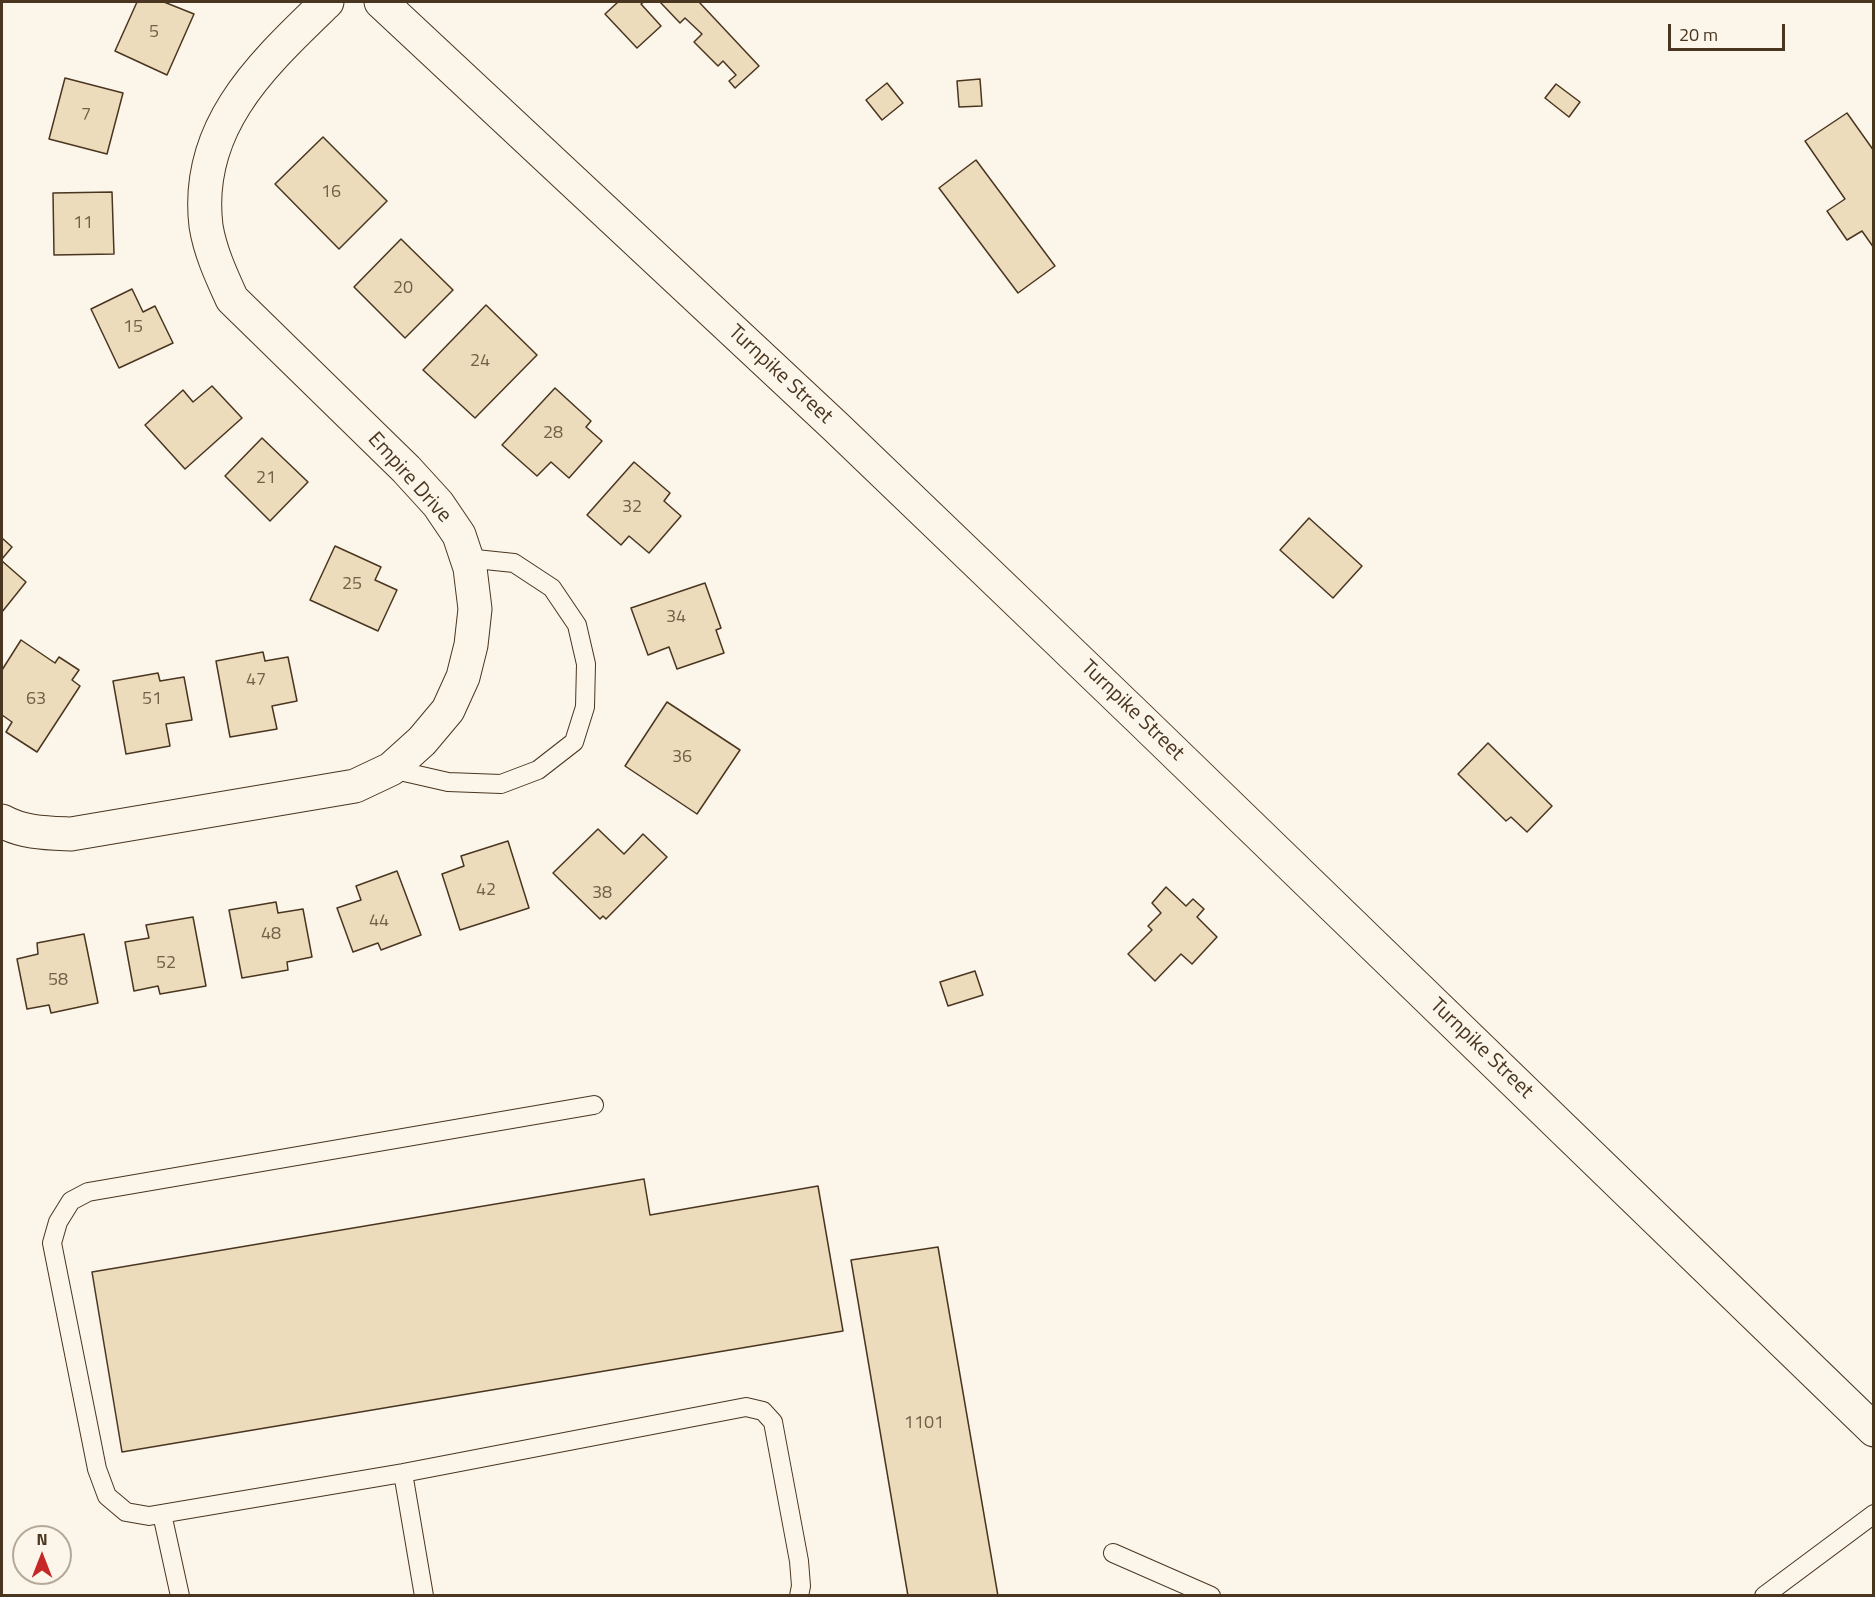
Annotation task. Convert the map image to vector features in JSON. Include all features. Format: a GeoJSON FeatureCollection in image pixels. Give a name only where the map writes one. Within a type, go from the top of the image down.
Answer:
{"type":"FeatureCollection","features":[{"type":"Feature","properties":{"kind":"main road","name":"Empire Drive"},"geometry":{"type":"LineString","coordinates":[[2,822],[38,832],[71,834],[355,786],[391,769],[422,741],[448,710],[463,677],[471,645],[475,609],[470,568],[459,534],[438,504],[406,469],[232,298],[216,264],[206,225],[206,182],[218,137],[240,95],[272,55],[327,2]]}},
{"type":"Feature","properties":{"kind":"main road","name":"Turnpike Street"},"geometry":{"type":"LineString","coordinates":[[381,2],[836,427],[1874,1430]]}},
{"type":"Feature","properties":{"kind":"lane"},"geometry":{"type":"LineString","coordinates":[[391,769],[448,782],[501,784],[538,770],[574,742],[585,707],[586,664],[578,625],[552,588],[514,562],[466,558]]}},
{"type":"Feature","properties":{"kind":"lane"},"geometry":{"type":"LineString","coordinates":[[594,1105],[88,1192],[71,1202],[58,1222],[52,1243],[97,1469],[107,1496],[126,1512],[149,1516],[403,1473],[746,1407],[763,1411],[773,1422],[799,1561],[801,1586],[799,1596]]}},
{"type":"Feature","properties":{"kind":"lane"},"geometry":{"type":"LineString","coordinates":[[403,1473],[424,1596]]}},
{"type":"Feature","properties":{"kind":"lane"},"geometry":{"type":"LineString","coordinates":[[162,1514],[180,1596]]}},
{"type":"Feature","properties":{"kind":"lane"},"geometry":{"type":"LineString","coordinates":[[1764,1596],[1874,1514]]}},
{"type":"Feature","properties":{"kind":"lane"},"geometry":{"type":"LineString","coordinates":[[1113,1553],[1211,1596]]}},
{"type":"Feature","properties":{"kind":"building"},"geometry":{"type":"Polygon","coordinates":[[[137,2],[164,2],[194,14],[167,75],[115,51],[137,2]]]}},
{"type":"Feature","properties":{"kind":"building"},"geometry":{"type":"Polygon","coordinates":[[[618,2],[644,2],[641,4],[661,26],[637,48],[605,14],[618,2]]]}},
{"type":"Feature","properties":{"kind":"building"},"geometry":{"type":"Polygon","coordinates":[[[660,2],[699,2],[759,66],[735,88],[729,81],[736,75],[723,61],[718,66],[694,42],[702,34],[685,18],[680,23],[660,2]]]}},
{"type":"Feature","properties":{"kind":"building"},"geometry":{"type":"Polygon","coordinates":[[[65,78],[123,93],[107,154],[49,139],[65,78]]]}},
{"type":"Feature","properties":{"kind":"building"},"geometry":{"type":"Polygon","coordinates":[[[980,79],[982,106],[959,107],[957,81],[980,79]]]}},
{"type":"Feature","properties":{"kind":"building"},"geometry":{"type":"Polygon","coordinates":[[[887,83],[903,103],[882,120],[866,100],[887,83]]]}},
{"type":"Feature","properties":{"kind":"building"},"geometry":{"type":"Polygon","coordinates":[[[1556,84],[1580,102],[1569,117],[1545,98],[1556,84]]]}},
{"type":"Feature","properties":{"kind":"building"},"geometry":{"type":"Polygon","coordinates":[[[1847,113],[1874,151],[1874,248],[1862,231],[1847,240],[1827,211],[1845,199],[1805,141],[1847,113]]]}},
{"type":"Feature","properties":{"kind":"building"},"geometry":{"type":"Polygon","coordinates":[[[323,137],[387,201],[339,249],[275,184],[323,137]]]}},
{"type":"Feature","properties":{"kind":"building"},"geometry":{"type":"Polygon","coordinates":[[[976,160],[1055,266],[1018,293],[939,188],[976,160]]]}},
{"type":"Feature","properties":{"kind":"building"},"geometry":{"type":"Polygon","coordinates":[[[112,192],[114,254],[54,255],[53,193],[112,192]]]}},
{"type":"Feature","properties":{"kind":"building"},"geometry":{"type":"Polygon","coordinates":[[[401,239],[453,290],[405,338],[354,287],[401,239]]]}},
{"type":"Feature","properties":{"kind":"building"},"geometry":{"type":"Polygon","coordinates":[[[132,289],[143,312],[155,306],[173,343],[119,368],[91,309],[132,289]]]}},
{"type":"Feature","properties":{"kind":"building"},"geometry":{"type":"Polygon","coordinates":[[[486,305],[537,355],[475,418],[423,370],[486,305]]]}},
{"type":"Feature","properties":{"kind":"building"},"geometry":{"type":"Polygon","coordinates":[[[212,386],[242,418],[185,469],[145,425],[183,390],[193,402],[212,386]]]}},
{"type":"Feature","properties":{"kind":"building"},"geometry":{"type":"Polygon","coordinates":[[[555,388],[591,421],[586,427],[602,441],[569,478],[551,462],[537,476],[502,445],[555,388]]]}},
{"type":"Feature","properties":{"kind":"building"},"geometry":{"type":"Polygon","coordinates":[[[262,438],[308,482],[270,521],[225,476],[262,438]]]}},
{"type":"Feature","properties":{"kind":"building"},"geometry":{"type":"Polygon","coordinates":[[[634,462],[670,493],[664,501],[681,516],[649,553],[629,536],[621,545],[587,515],[634,462]]]}},
{"type":"Feature","properties":{"kind":"building"},"geometry":{"type":"Polygon","coordinates":[[[1309,518],[1362,566],[1333,598],[1280,550],[1309,518]]]}},
{"type":"Feature","properties":{"kind":"building"},"geometry":{"type":"Polygon","coordinates":[[[2,538],[12,547],[2,559],[2,538]]]}},
{"type":"Feature","properties":{"kind":"building"},"geometry":{"type":"Polygon","coordinates":[[[335,546],[381,567],[375,580],[397,590],[378,631],[310,600],[335,546]]]}},
{"type":"Feature","properties":{"kind":"building"},"geometry":{"type":"Polygon","coordinates":[[[2,561],[26,582],[2,612],[2,561]]]}},
{"type":"Feature","properties":{"kind":"building"},"geometry":{"type":"Polygon","coordinates":[[[705,583],[721,628],[716,630],[724,653],[677,669],[669,647],[648,655],[631,608],[705,583]]]}},
{"type":"Feature","properties":{"kind":"building"},"geometry":{"type":"Polygon","coordinates":[[[21,640],[55,663],[59,657],[79,670],[72,680],[80,686],[37,752],[6,732],[12,722],[2,715],[2,670],[21,640]]]}},
{"type":"Feature","properties":{"kind":"building"},"geometry":{"type":"Polygon","coordinates":[[[263,652],[265,661],[288,657],[297,701],[272,706],[277,729],[230,737],[216,661],[263,652]]]}},
{"type":"Feature","properties":{"kind":"building"},"geometry":{"type":"Polygon","coordinates":[[[158,673],[160,681],[184,677],[192,720],[166,724],[170,746],[126,754],[113,681],[158,673]]]}},
{"type":"Feature","properties":{"kind":"building"},"geometry":{"type":"Polygon","coordinates":[[[667,702],[740,750],[697,814],[625,766],[667,702]]]}},
{"type":"Feature","properties":{"kind":"building"},"geometry":{"type":"Polygon","coordinates":[[[1488,743],[1552,806],[1527,832],[1511,817],[1506,821],[1458,774],[1488,743]]]}},
{"type":"Feature","properties":{"kind":"building"},"geometry":{"type":"Polygon","coordinates":[[[598,829],[624,854],[643,834],[667,857],[606,919],[603,916],[600,919],[553,873],[598,829]]]}},
{"type":"Feature","properties":{"kind":"building"},"geometry":{"type":"Polygon","coordinates":[[[508,841],[529,908],[460,930],[442,874],[464,866],[461,856],[508,841]]]}},
{"type":"Feature","properties":{"kind":"building"},"geometry":{"type":"Polygon","coordinates":[[[397,871],[421,935],[381,950],[378,943],[353,952],[337,908],[361,900],[356,886],[397,871]]]}},
{"type":"Feature","properties":{"kind":"building"},"geometry":{"type":"Polygon","coordinates":[[[1166,887],[1186,906],[1193,899],[1204,909],[1197,917],[1217,937],[1192,964],[1181,954],[1155,981],[1128,954],[1152,930],[1148,926],[1161,913],[1152,903],[1166,887]]]}},
{"type":"Feature","properties":{"kind":"building"},"geometry":{"type":"Polygon","coordinates":[[[276,902],[278,913],[303,909],[312,957],[287,962],[288,970],[242,978],[229,910],[276,902]]]}},
{"type":"Feature","properties":{"kind":"building"},"geometry":{"type":"Polygon","coordinates":[[[193,917],[206,986],[160,994],[158,986],[134,991],[125,942],[149,938],[146,925],[193,917]]]}},
{"type":"Feature","properties":{"kind":"building"},"geometry":{"type":"Polygon","coordinates":[[[84,934],[98,1003],[51,1013],[49,1005],[27,1009],[17,959],[38,954],[37,943],[84,934]]]}},
{"type":"Feature","properties":{"kind":"building"},"geometry":{"type":"Polygon","coordinates":[[[975,971],[983,995],[948,1006],[940,982],[975,971]]]}},
{"type":"Feature","properties":{"kind":"building"},"geometry":{"type":"Polygon","coordinates":[[[644,1179],[650,1215],[818,1186],[843,1331],[122,1452],[92,1272],[644,1179]]]}},
{"type":"Feature","properties":{"kind":"building"},"geometry":{"type":"Polygon","coordinates":[[[938,1247],[998,1596],[908,1596],[851,1260],[938,1247]]]}}]}
